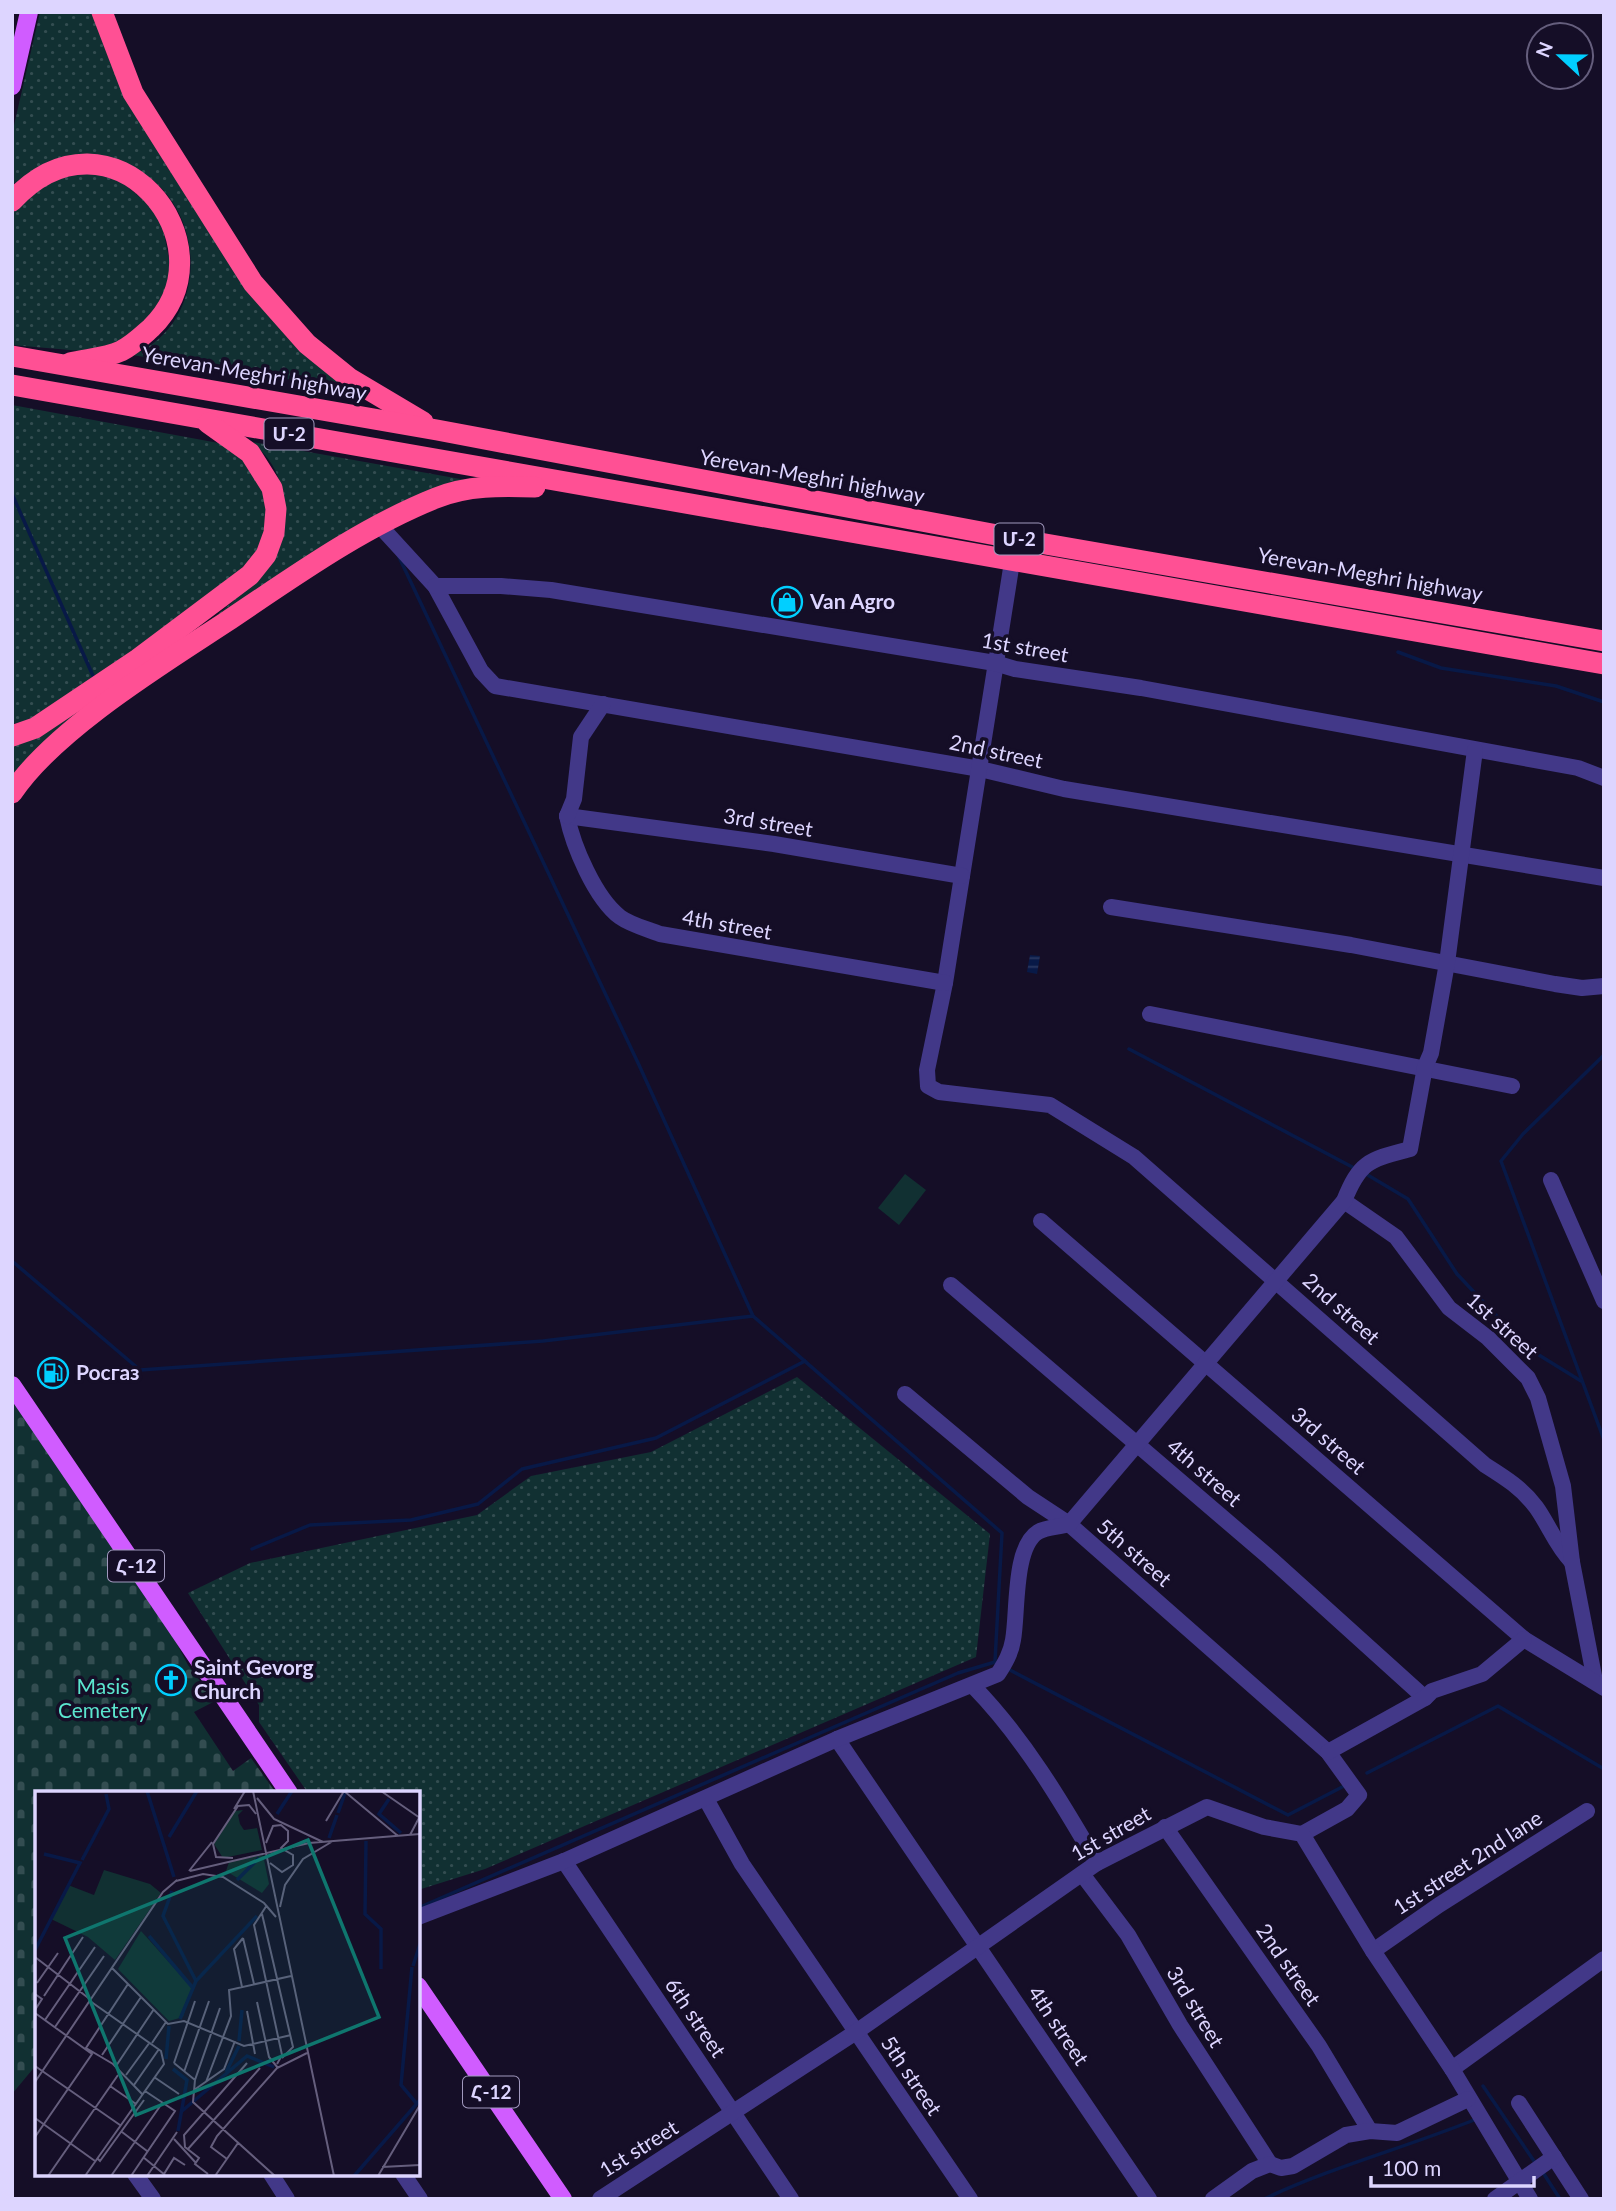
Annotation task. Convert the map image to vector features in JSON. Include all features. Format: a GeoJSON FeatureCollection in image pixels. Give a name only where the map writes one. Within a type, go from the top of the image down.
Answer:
{"type":"FeatureCollection","features":[{"type":"Feature","properties":{"kind":"highway"},"geometry":{"type":"LineString","coordinates":[[102,12],[133,93],[253,283],[307,344],[349,379],[437,430]]}},
{"type":"Feature","properties":{"kind":"highway"},"geometry":{"type":"LineString","coordinates":[[12,201],[40,176],[57,169],[89,163],[108,166],[131,176],[151,191],[164,208],[173,230],[181,268],[171,299],[159,320],[120,352],[60,365]]}},
{"type":"Feature","properties":{"kind":"highway","name":"Yerevan-Meghri highway"},"geometry":{"type":"LineString","coordinates":[[12,356],[437,430],[1034,542],[1604,641]]}},
{"type":"Feature","properties":{"kind":"highway","name":"Մ-2"},"geometry":{"type":"LineString","coordinates":[[12,385],[1604,664]]}},
{"type":"Feature","properties":{"kind":"highway"},"geometry":{"type":"LineString","coordinates":[[12,736],[35,728],[138,659],[250,575],[266,555],[274,533],[276,509],[272,488],[250,453],[204,420]]}},
{"type":"Feature","properties":{"kind":"highway"},"geometry":{"type":"LineString","coordinates":[[12,793],[55,747],[160,665],[354,539],[437,498],[481,486],[541,487],[565,482]]}},
{"type":"Feature","properties":{"kind":"main road"},"geometry":{"type":"LineString","coordinates":[[12,86],[29,12]]}},
{"type":"Feature","properties":{"kind":"main road","name":"Հ-12"},"geometry":{"type":"LineString","coordinates":[[12,1385],[288,1791]]}},
{"type":"Feature","properties":{"kind":"main road","name":"Հ-12"},"geometry":{"type":"LineString","coordinates":[[420,1989],[563,2199]]}},
{"type":"Feature","properties":{"kind":"street","name":"2nd street"},"geometry":{"type":"LineString","coordinates":[[380,526],[435,586],[481,671],[495,686],[980,769],[1065,789],[1604,878]]}},
{"type":"Feature","properties":{"kind":"street"},"geometry":{"type":"LineString","coordinates":[[945,983],[1012,562]]}},
{"type":"Feature","properties":{"kind":"street","name":"1st street"},"geometry":{"type":"LineString","coordinates":[[435,586],[501,586],[551,590],[995,663],[1578,768],[1604,778]]}},
{"type":"Feature","properties":{"kind":"street"},"geometry":{"type":"LineString","coordinates":[[567,816],[574,799],[582,737],[603,704]]}},
{"type":"Feature","properties":{"kind":"street"},"geometry":{"type":"LineString","coordinates":[[420,1916],[564,1861],[837,1739],[973,1686],[1002,1668],[1013,1641],[1017,1586],[1027,1542],[1039,1532],[1069,1524],[1344,1201],[1355,1175],[1367,1162],[1410,1149],[1447,962],[1475,750]]}},
{"type":"Feature","properties":{"kind":"street","name":"3rd street"},"geometry":{"type":"LineString","coordinates":[[567,816],[774,844],[962,876]]}},
{"type":"Feature","properties":{"kind":"street","name":"4th street"},"geometry":{"type":"LineString","coordinates":[[567,816],[573,845],[610,908],[621,919],[660,934],[945,983]]}},
{"type":"Feature","properties":{"kind":"street"},"geometry":{"type":"LineString","coordinates":[[1111,907],[1447,962],[1555,984],[1582,988],[1604,986]]}},
{"type":"Feature","properties":{"kind":"street","name":"2nd street"},"geometry":{"type":"LineString","coordinates":[[945,983],[926,1070],[928,1086],[939,1092],[1050,1105],[1134,1157],[1485,1465],[1513,1482],[1536,1508],[1559,1549],[1572,1562],[1599,1685]]}},
{"type":"Feature","properties":{"kind":"street"},"geometry":{"type":"LineString","coordinates":[[1150,1014],[1512,1086]]}},
{"type":"Feature","properties":{"kind":"street"},"geometry":{"type":"LineString","coordinates":[[1551,1180],[1604,1301]]}},
{"type":"Feature","properties":{"kind":"street","name":"1st street"},"geometry":{"type":"LineString","coordinates":[[1344,1201],[1396,1237],[1450,1308],[1488,1338],[1528,1378],[1538,1398],[1563,1486],[1572,1562]]}},
{"type":"Feature","properties":{"kind":"street","name":"3rd street"},"geometry":{"type":"LineString","coordinates":[[1041,1221],[1524,1639],[1599,1685]]}},
{"type":"Feature","properties":{"kind":"street","name":"4th street"},"geometry":{"type":"LineString","coordinates":[[951,1285],[1138,1443],[1425,1698]]}},
{"type":"Feature","properties":{"kind":"street","name":"5th street"},"geometry":{"type":"LineString","coordinates":[[905,1394],[1028,1497],[1069,1524],[1328,1752],[1359,1795],[1347,1809],[1302,1834]]}},
{"type":"Feature","properties":{"kind":"street"},"geometry":{"type":"LineString","coordinates":[[1328,1752],[1425,1698],[1432,1691],[1482,1674],[1524,1639]]}},
{"type":"Feature","properties":{"kind":"street"},"geometry":{"type":"LineString","coordinates":[[973,1686],[994,1707],[1060,1799],[1097,1863]]}},
{"type":"Feature","properties":{"kind":"street","name":"4th street"},"geometry":{"type":"LineString","coordinates":[[837,1739],[1149,2199]]}},
{"type":"Feature","properties":{"kind":"street","name":"5th street"},"geometry":{"type":"LineString","coordinates":[[706,1799],[742,1864],[970,2199]]}},
{"type":"Feature","properties":{"kind":"street","name":"1st street"},"geometry":{"type":"LineString","coordinates":[[600,2199],[735,2114],[1097,1863],[1165,1827],[1207,1807],[1264,1827],[1302,1834]]}},
{"type":"Feature","properties":{"kind":"street","name":"1st street 2nd lane"},"geometry":{"type":"LineString","coordinates":[[1373,1951],[1438,1905],[1587,1811]]}},
{"type":"Feature","properties":{"kind":"street","name":"2nd street"},"geometry":{"type":"LineString","coordinates":[[1165,1827],[1319,2046],[1370,2131]]}},
{"type":"Feature","properties":{"kind":"street"},"geometry":{"type":"LineString","coordinates":[[1302,1834],[1373,1951],[1452,2069],[1530,2199]]}},
{"type":"Feature","properties":{"kind":"street","name":"6th street"},"geometry":{"type":"LineString","coordinates":[[564,1861],[791,2199]]}},
{"type":"Feature","properties":{"kind":"street","name":"3rd street"},"geometry":{"type":"LineString","coordinates":[[1082,1874],[1128,1935],[1180,2025],[1270,2164]]}},
{"type":"Feature","properties":{"kind":"street"},"geometry":{"type":"LineString","coordinates":[[1452,2069],[1602,1965]]}},
{"type":"Feature","properties":{"kind":"street"},"geometry":{"type":"LineString","coordinates":[[1213,2199],[1252,2171],[1270,2164],[1281,2168],[1293,2166],[1346,2135],[1370,2131],[1397,2133],[1418,2126],[1468,2099]]}},
{"type":"Feature","properties":{"kind":"street"},"geometry":{"type":"LineString","coordinates":[[1519,2103],[1581,2199]]}},
{"type":"Feature","properties":{"kind":"street"},"geometry":{"type":"LineString","coordinates":[[1495,2199],[1554,2157]]}},
{"type":"Feature","properties":{"kind":"street"},"geometry":{"type":"LineString","coordinates":[[136,2176],[153,2199]]}},
{"type":"Feature","properties":{"kind":"street"},"geometry":{"type":"LineString","coordinates":[[272,2176],[287,2199]]}},
{"type":"Feature","properties":{"kind":"street"},"geometry":{"type":"LineString","coordinates":[[404,2176],[420,2199]]}},
{"type":"Feature","properties":{"kind":"green space"},"geometry":{"type":"Polygon","coordinates":[[[40,12],[92,12],[110,61],[164,162],[297,348],[351,389],[132,355],[155,342],[173,323],[184,301],[190,276],[190,250],[184,225],[172,202],[155,182],[124,163],[106,156],[74,158],[12,184],[12,134],[40,12]]]}},
{"type":"Feature","properties":{"kind":"green space"},"geometry":{"type":"Polygon","coordinates":[[[68,171],[111,173],[160,214],[172,273],[157,311],[126,342],[93,352],[12,345],[12,212],[27,193],[68,171]]]}},
{"type":"Feature","properties":{"kind":"green space"},"geometry":{"type":"Polygon","coordinates":[[[12,405],[224,444],[240,457],[257,479],[269,523],[256,553],[233,579],[201,607],[126,660],[31,720],[12,724],[12,405]]]}},
{"type":"Feature","properties":{"kind":"green space"},"geometry":{"type":"Polygon","coordinates":[[[252,442],[483,483],[436,494],[162,664],[12,794],[12,746],[164,654],[239,596],[266,566],[284,535],[282,494],[273,467],[252,442]]]}},
{"type":"Feature","properties":{"kind":"green space"},"geometry":{"type":"Polygon","coordinates":[[[905,1174],[926,1190],[899,1225],[878,1208],[905,1174]]]}},
{"type":"Feature","properties":{"kind":"green space"},"geometry":{"type":"Polygon","coordinates":[[[797,1377],[990,1534],[976,1657],[485,1869],[420,1889],[420,1791],[307,1791],[259,1722],[259,1705],[188,1593],[250,1563],[477,1515],[531,1476],[651,1452],[797,1377]]]}},
{"type":"Feature","properties":{"kind":"green space","name":"Masis Cemetery"},"geometry":{"type":"Polygon","coordinates":[[[12,1397],[166,1623],[188,1665],[215,1701],[194,1712],[233,1771],[251,1758],[275,1791],[35,1791],[35,2066],[12,2094],[12,1397]]]}},
{"type":"Feature","properties":{"kind":"water"},"geometry":{"type":"Polygon","coordinates":[[[1030,955],[1040,956],[1037,974],[1027,972],[1030,955]]]}},
{"type":"Feature","properties":{"kind":"waterway"},"geometry":{"type":"LineString","coordinates":[[12,494],[94,678]]}},
{"type":"Feature","properties":{"kind":"waterway"},"geometry":{"type":"LineString","coordinates":[[399,557],[639,1065],[753,1316]]}},
{"type":"Feature","properties":{"kind":"waterway"},"geometry":{"type":"LineString","coordinates":[[1398,652],[1441,668],[1556,686],[1604,702]]}},
{"type":"Feature","properties":{"kind":"waterway"},"geometry":{"type":"LineString","coordinates":[[1129,1049],[1356,1169]]}},
{"type":"Feature","properties":{"kind":"waterway"},"geometry":{"type":"LineString","coordinates":[[1604,1055],[1523,1134],[1501,1161],[1604,1440]]}},
{"type":"Feature","properties":{"kind":"waterway"},"geometry":{"type":"LineString","coordinates":[[1366,1174],[1408,1199],[1457,1274],[1526,1347],[1581,1381]]}},
{"type":"Feature","properties":{"kind":"waterway"},"geometry":{"type":"LineString","coordinates":[[12,1261],[140,1370],[543,1341],[753,1316],[1002,1533],[995,1661]]}},
{"type":"Feature","properties":{"kind":"waterway"},"geometry":{"type":"LineString","coordinates":[[252,1549],[310,1525],[411,1520],[478,1504],[522,1469],[656,1438],[805,1361]]}},
{"type":"Feature","properties":{"kind":"waterway"},"geometry":{"type":"LineString","coordinates":[[420,1907],[958,1673],[995,1662]]}},
{"type":"Feature","properties":{"kind":"waterway"},"geometry":{"type":"LineString","coordinates":[[1008,1669],[1288,1815],[1346,1785]]}},
{"type":"Feature","properties":{"kind":"waterway"},"geometry":{"type":"LineString","coordinates":[[1367,1773],[1498,1706],[1604,1769]]}},
{"type":"Feature","properties":{"kind":"waterway"},"geometry":{"type":"LineString","coordinates":[[1483,2086],[1534,2161]]}},
{"type":"Feature","properties":{"kind":"waterway"},"geometry":{"type":"LineString","coordinates":[[1264,2199],[1316,2177],[1474,2120]]}},
{"type":"Feature","properties":{"kind":"waterway"},"geometry":{"type":"LineString","coordinates":[[1542,2171],[1560,2199]]}},
{"type":"Feature","properties":{"kind":"place","name":"Van Agro"},"geometry":{"type":"Point","coordinates":[787,602]}},
{"type":"Feature","properties":{"kind":"place","name":"Росгаз"},"geometry":{"type":"Point","coordinates":[53,1373]}},
{"type":"Feature","properties":{"kind":"place","name":"Saint Gevorg Church"},"geometry":{"type":"Point","coordinates":[171,1680]}}]}
